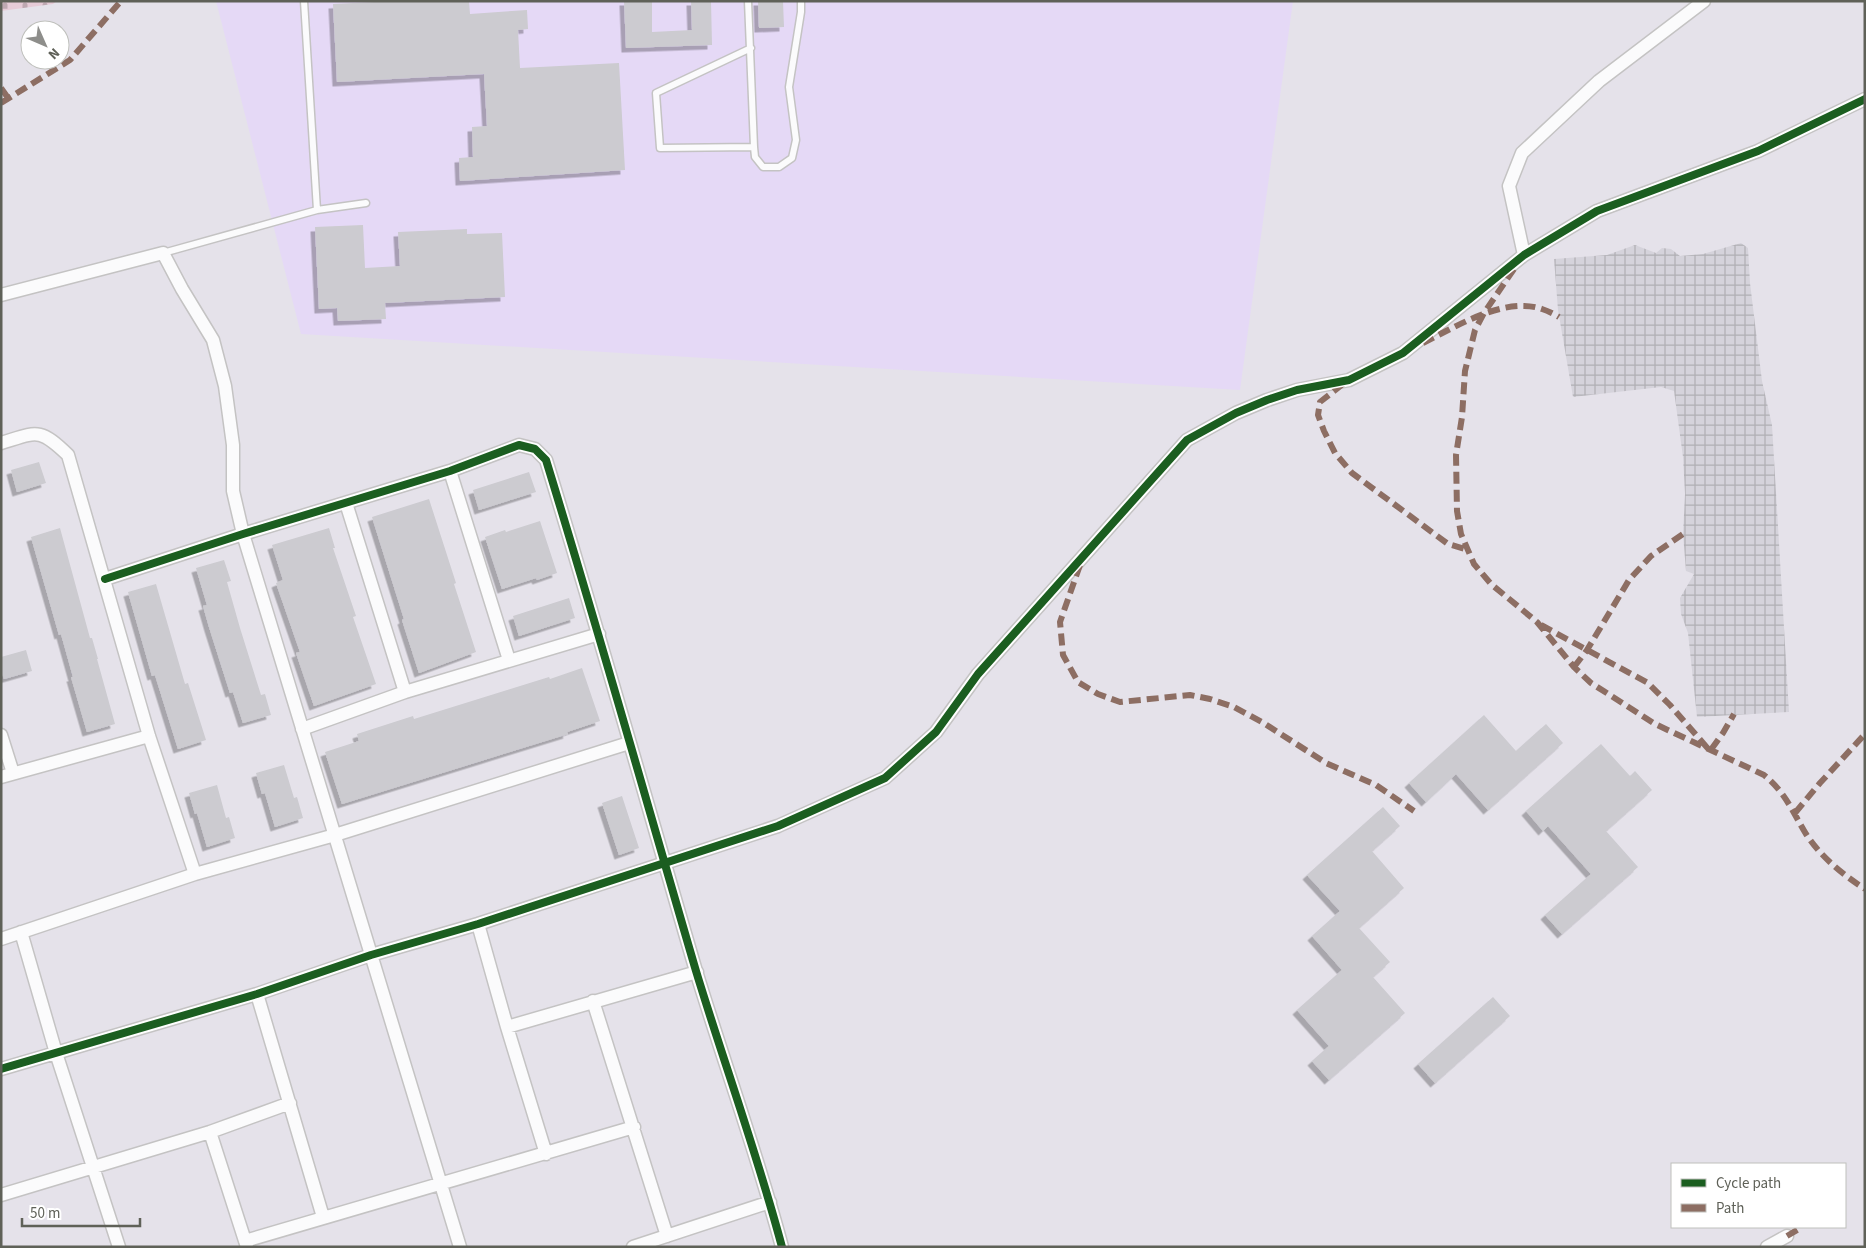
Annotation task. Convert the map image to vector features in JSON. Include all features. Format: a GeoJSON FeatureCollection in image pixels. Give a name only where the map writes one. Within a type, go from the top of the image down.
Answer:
{"type":"FeatureCollection","features":[{"type":"Feature","properties":{"kind":"street"},"geometry":{"type":"LineString","coordinates":[[1524,255],[1509,186],[1522,153],[1599,81],[1704,1]]}},
{"type":"Feature","properties":{"kind":"street"},"geometry":{"type":"LineString","coordinates":[[1,1069],[257,994],[371,955],[478,924],[778,826],[885,778],[936,732],[978,674],[1187,440],[1236,413],[1267,400],[1297,390],[1349,380],[1403,353],[1524,255],[1597,211],[1758,151],[1865,99]]}},
{"type":"Feature","properties":{"kind":"street"},"geometry":{"type":"LineString","coordinates":[[1,295],[163,253],[182,289],[214,340],[225,386],[233,445],[233,491],[243,534],[460,1247]]}},
{"type":"Feature","properties":{"kind":"street"},"geometry":{"type":"LineString","coordinates":[[1,443],[34,433],[51,439],[68,455],[149,736],[195,874]]}},
{"type":"Feature","properties":{"kind":"street"},"geometry":{"type":"LineString","coordinates":[[105,580],[243,534],[450,471],[519,446],[535,449],[546,460],[599,634],[629,743],[666,862],[697,972],[770,1202],[782,1247]]}},
{"type":"Feature","properties":{"kind":"street"},"geometry":{"type":"LineString","coordinates":[[450,471],[509,660]]}},
{"type":"Feature","properties":{"kind":"street"},"geometry":{"type":"LineString","coordinates":[[346,503],[405,692]]}},
{"type":"Feature","properties":{"kind":"street"},"geometry":{"type":"LineString","coordinates":[[302,728],[405,692],[599,634]]}},
{"type":"Feature","properties":{"kind":"street"},"geometry":{"type":"LineString","coordinates":[[1,735],[7,775],[149,736]]}},
{"type":"Feature","properties":{"kind":"street"},"geometry":{"type":"LineString","coordinates":[[1,939],[195,874],[334,835],[629,743]]}},
{"type":"Feature","properties":{"kind":"street"},"geometry":{"type":"LineString","coordinates":[[478,924],[546,1154]]}},
{"type":"Feature","properties":{"kind":"street"},"geometry":{"type":"LineString","coordinates":[[21,932],[56,1052],[119,1247]]}},
{"type":"Feature","properties":{"kind":"street"},"geometry":{"type":"LineString","coordinates":[[507,1027],[697,972]]}},
{"type":"Feature","properties":{"kind":"street"},"geometry":{"type":"LineString","coordinates":[[257,994],[323,1217]]}},
{"type":"Feature","properties":{"kind":"street"},"geometry":{"type":"LineString","coordinates":[[592,1001],[668,1236]]}},
{"type":"Feature","properties":{"kind":"street"},"geometry":{"type":"LineString","coordinates":[[1,1195],[210,1132],[290,1103]]}},
{"type":"Feature","properties":{"kind":"street"},"geometry":{"type":"LineString","coordinates":[[210,1132],[246,1244],[323,1217],[634,1127]]}},
{"type":"Feature","properties":{"kind":"street"},"geometry":{"type":"LineString","coordinates":[[633,1247],[770,1202]]}},
{"type":"Feature","properties":{"kind":"street"},"geometry":{"type":"LineString","coordinates":[[1766,1247],[1786,1236]]}},
{"type":"Feature","properties":{"kind":"lane"},"geometry":{"type":"LineString","coordinates":[[304,1],[317,210]]}},
{"type":"Feature","properties":{"kind":"lane"},"geometry":{"type":"LineString","coordinates":[[748,1],[754,146],[755,157],[763,167],[779,167],[792,158],[796,140],[789,87],[801,12],[801,1]]}},
{"type":"Feature","properties":{"kind":"lane"},"geometry":{"type":"LineString","coordinates":[[750,48],[656,93],[660,148],[754,146]]}},
{"type":"Feature","properties":{"kind":"lane"},"geometry":{"type":"LineString","coordinates":[[163,253],[317,210],[366,203]]}},
{"type":"Feature","properties":{"kind":"shaded area"},"geometry":{"type":"Polygon","coordinates":[[[216,1],[1293,1],[1240,390],[301,334],[216,1]]]}},
{"type":"Feature","properties":{"kind":"shaded area"},"geometry":{"type":"Polygon","coordinates":[[[1741,243],[1748,248],[1750,283],[1762,381],[1772,425],[1789,712],[1697,717],[1688,633],[1681,614],[1680,598],[1694,574],[1686,571],[1683,534],[1685,494],[1683,457],[1674,391],[1661,387],[1573,397],[1558,310],[1554,259],[1607,255],[1635,245],[1656,253],[1662,248],[1671,249],[1680,256],[1703,254],[1741,243]]]}},
{"type":"Feature","properties":{"kind":"green space"},"geometry":{"type":"Polygon","coordinates":[[[1,1],[57,1],[53,4],[1,11],[1,1]]]}},
{"type":"Feature","properties":{"kind":"building"},"geometry":{"type":"Polygon","coordinates":[[[396,1],[469,1],[470,14],[527,10],[528,29],[518,30],[520,68],[619,63],[625,170],[460,181],[459,158],[473,157],[472,127],[487,126],[484,74],[337,82],[333,4],[396,1]]]}},
{"type":"Feature","properties":{"kind":"building"},"geometry":{"type":"Polygon","coordinates":[[[624,1],[652,1],[652,32],[692,30],[691,1],[711,1],[712,45],[626,48],[624,1]]]}},
{"type":"Feature","properties":{"kind":"building"},"geometry":{"type":"Polygon","coordinates":[[[758,1],[783,1],[784,27],[759,28],[758,1]]]}},
{"type":"Feature","properties":{"kind":"building"},"geometry":{"type":"Polygon","coordinates":[[[363,225],[365,268],[400,266],[398,232],[467,229],[467,234],[502,233],[505,297],[385,303],[386,319],[338,321],[337,308],[319,309],[315,227],[363,225]]]}},
{"type":"Feature","properties":{"kind":"building"},"geometry":{"type":"Polygon","coordinates":[[[39,462],[46,483],[17,492],[11,470],[39,462]]]}},
{"type":"Feature","properties":{"kind":"building"},"geometry":{"type":"Polygon","coordinates":[[[529,472],[536,492],[479,510],[473,490],[529,472]]]}},
{"type":"Feature","properties":{"kind":"building"},"geometry":{"type":"Polygon","coordinates":[[[429,499],[476,652],[419,673],[372,517],[429,499]]]}},
{"type":"Feature","properties":{"kind":"building"},"geometry":{"type":"Polygon","coordinates":[[[540,521],[557,573],[502,589],[485,537],[540,521]]]}},
{"type":"Feature","properties":{"kind":"building"},"geometry":{"type":"Polygon","coordinates":[[[60,528],[115,724],[87,732],[61,634],[59,635],[31,537],[60,528]]]}},
{"type":"Feature","properties":{"kind":"building"},"geometry":{"type":"Polygon","coordinates":[[[329,528],[335,548],[333,548],[356,616],[353,617],[376,684],[314,706],[296,653],[300,652],[276,583],[283,580],[272,545],[329,528]]]}},
{"type":"Feature","properties":{"kind":"building"},"geometry":{"type":"Polygon","coordinates":[[[224,560],[231,581],[227,582],[240,628],[261,695],[265,694],[271,715],[243,723],[233,692],[230,693],[209,627],[203,606],[207,605],[196,568],[224,560]]]}},
{"type":"Feature","properties":{"kind":"building"},"geometry":{"type":"Polygon","coordinates":[[[156,584],[185,684],[188,683],[206,740],[178,749],[155,675],[152,676],[128,592],[156,584]]]}},
{"type":"Feature","properties":{"kind":"building"},"geometry":{"type":"Polygon","coordinates":[[[569,598],[575,618],[519,636],[513,616],[569,598]]]}},
{"type":"Feature","properties":{"kind":"building"},"geometry":{"type":"Polygon","coordinates":[[[26,650],[32,671],[4,679],[1,671],[1,657],[26,650]]]}},
{"type":"Feature","properties":{"kind":"building"},"geometry":{"type":"Polygon","coordinates":[[[582,668],[600,721],[567,732],[568,734],[342,804],[325,752],[359,741],[357,734],[413,716],[414,719],[582,668]]]}},
{"type":"Feature","properties":{"kind":"building"},"geometry":{"type":"Polygon","coordinates":[[[1484,715],[1516,751],[1546,724],[1563,743],[1488,810],[1456,774],[1426,802],[1409,783],[1484,715]]]}},
{"type":"Feature","properties":{"kind":"building"},"geometry":{"type":"Polygon","coordinates":[[[1601,744],[1630,776],[1635,771],[1652,790],[1606,831],[1638,867],[1562,934],[1545,915],[1591,874],[1548,826],[1543,831],[1526,811],[1601,744]]]}},
{"type":"Feature","properties":{"kind":"building"},"geometry":{"type":"Polygon","coordinates":[[[284,765],[294,798],[297,797],[303,818],[275,827],[265,793],[262,794],[256,773],[284,765]]]}},
{"type":"Feature","properties":{"kind":"building"},"geometry":{"type":"Polygon","coordinates":[[[217,785],[226,818],[229,817],[235,838],[207,847],[189,793],[217,785]]]}},
{"type":"Feature","properties":{"kind":"building"},"geometry":{"type":"Polygon","coordinates":[[[622,796],[639,848],[619,855],[602,803],[622,796]]]}},
{"type":"Feature","properties":{"kind":"building"},"geometry":{"type":"Polygon","coordinates":[[[1383,807],[1400,826],[1372,851],[1404,888],[1359,928],[1390,962],[1373,977],[1405,1013],[1329,1080],[1312,1061],[1329,1046],[1297,1010],[1342,970],[1312,936],[1340,911],[1307,875],[1383,807]]]}},
{"type":"Feature","properties":{"kind":"building"},"geometry":{"type":"Polygon","coordinates":[[[1493,997],[1510,1016],[1435,1083],[1418,1064],[1493,997]]]}},
{"type":"Feature","properties":{"kind":"marked path"},"geometry":{"type":"LineString","coordinates":[[1,103],[70,60],[121,1]]}},
{"type":"Feature","properties":{"kind":"marked path"},"geometry":{"type":"LineString","coordinates":[[1,88],[8,98]]}},
{"type":"Feature","properties":{"kind":"marked path"},"geometry":{"type":"LineString","coordinates":[[1514,269],[1484,313],[1475,330],[1465,371],[1462,417],[1456,455],[1457,511],[1461,534],[1474,564],[1491,584],[1537,622],[1574,667],[1591,683],[1655,724],[1764,775],[1778,789],[1806,834],[1825,858],[1865,889]]}},
{"type":"Feature","properties":{"kind":"marked path"},"geometry":{"type":"LineString","coordinates":[[1423,343],[1481,315],[1512,307],[1528,306],[1542,309],[1559,317]]}},
{"type":"Feature","properties":{"kind":"marked path"},"geometry":{"type":"LineString","coordinates":[[1343,384],[1320,402],[1318,415],[1335,453],[1352,473],[1448,544],[1468,550]]}},
{"type":"Feature","properties":{"kind":"marked path"},"geometry":{"type":"LineString","coordinates":[[1574,667],[1587,650],[1629,580],[1651,556],[1683,534]]}},
{"type":"Feature","properties":{"kind":"marked path"},"geometry":{"type":"LineString","coordinates":[[1080,565],[1060,622],[1063,655],[1078,682],[1098,694],[1120,702],[1190,695],[1234,707],[1262,722],[1326,763],[1376,785],[1414,811]]}},
{"type":"Feature","properties":{"kind":"marked path"},"geometry":{"type":"LineString","coordinates":[[1541,625],[1648,683],[1710,751],[1734,714]]}},
{"type":"Feature","properties":{"kind":"marked path"},"geometry":{"type":"LineString","coordinates":[[1795,813],[1865,734]]}},
{"type":"Feature","properties":{"kind":"marked path"},"geometry":{"type":"LineString","coordinates":[[1787,1236],[1800,1228]]}},
{"type":"Feature","properties":{"kind":"cycle path"},"geometry":{"type":"LineString","coordinates":[[1,1069],[257,994],[371,955],[478,924],[778,826],[885,778],[936,732],[978,674],[1187,440],[1236,413],[1267,400],[1297,390],[1349,380],[1403,353],[1524,255],[1597,211],[1758,151],[1865,99]]}},
{"type":"Feature","properties":{"kind":"cycle path"},"geometry":{"type":"LineString","coordinates":[[105,579],[243,534],[450,471],[519,445],[535,449],[546,460],[696,971],[762,1177],[782,1247]]}}]}
